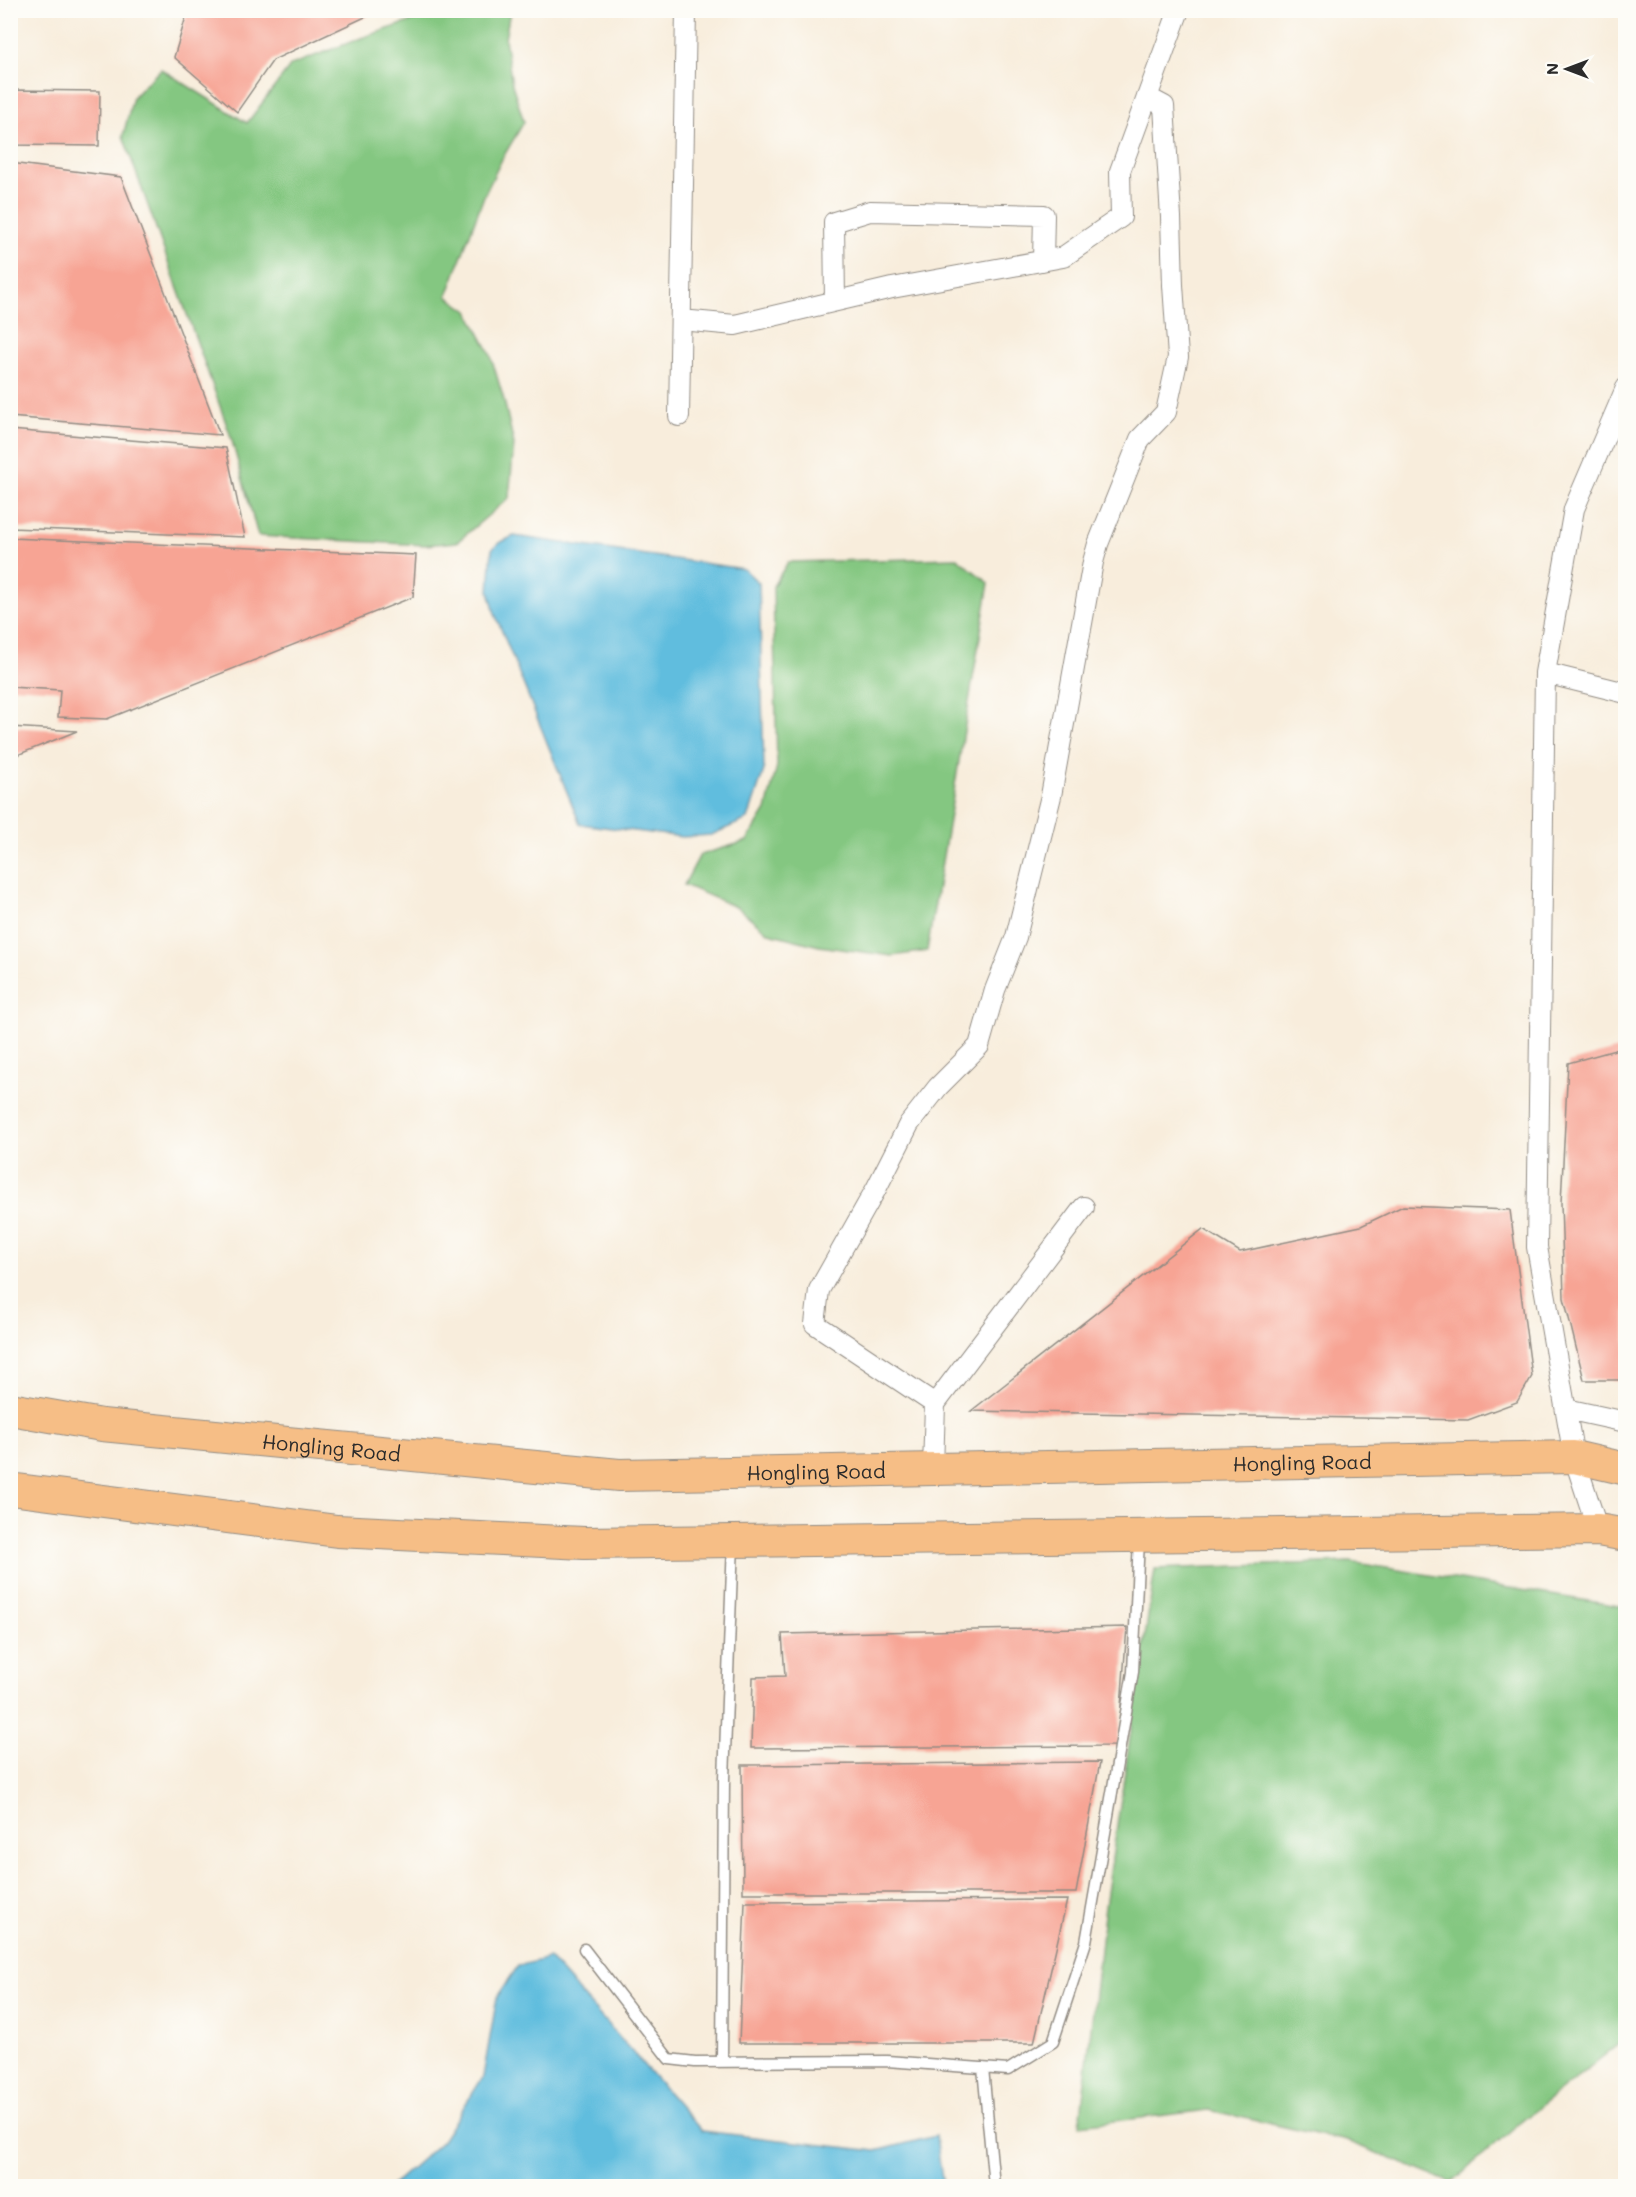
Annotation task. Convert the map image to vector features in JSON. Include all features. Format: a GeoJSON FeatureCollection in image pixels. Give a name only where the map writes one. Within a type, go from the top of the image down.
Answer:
{"type":"FeatureCollection","features":[{"type":"Feature","properties":{"kind":"main road","name":"Hongling Road"},"geometry":{"type":"LineString","coordinates":[[10,1409],[102,1425],[619,1475],[1574,1457],[1626,1469]]}},
{"type":"Feature","properties":{"kind":"main road"},"geometry":{"type":"LineString","coordinates":[[10,1489],[337,1531],[584,1543],[1612,1532]]}},
{"type":"Feature","properties":{"kind":"street"},"geometry":{"type":"LineString","coordinates":[[679,416],[686,10]]}},
{"type":"Feature","properties":{"kind":"street"},"geometry":{"type":"LineString","coordinates":[[681,320],[735,325],[892,288],[1063,257],[1121,218],[1120,171],[1179,10]]}},
{"type":"Feature","properties":{"kind":"street"},"geometry":{"type":"LineString","coordinates":[[934,1404],[815,1324],[819,1290],[876,1189],[909,1124],[938,1087],[979,1046],[995,990],[1016,937],[1051,796],[1095,553],[1140,439],[1166,412],[1178,357],[1166,136],[1164,106],[1147,98]]}},
{"type":"Feature","properties":{"kind":"street"},"geometry":{"type":"LineString","coordinates":[[836,301],[834,222],[870,211],[1044,215],[1042,261]]}},
{"type":"Feature","properties":{"kind":"street"},"geometry":{"type":"LineString","coordinates":[[1612,1532],[1574,1457],[1537,1247],[1545,673],[1574,509],[1626,388]]}},
{"type":"Feature","properties":{"kind":"street"},"geometry":{"type":"LineString","coordinates":[[1545,673],[1626,693]]}},
{"type":"Feature","properties":{"kind":"street"},"geometry":{"type":"LineString","coordinates":[[933,1469],[934,1404],[1084,1206]]}},
{"type":"Feature","properties":{"kind":"street"},"geometry":{"type":"LineString","coordinates":[[1566,1409],[1626,1422]]}},
{"type":"Feature","properties":{"kind":"lane"},"geometry":{"type":"LineString","coordinates":[[584,1949],[669,2059],[695,2062],[887,2061],[1008,2070],[1053,2042],[1086,1942],[1133,1672],[1140,1536]]}},
{"type":"Feature","properties":{"kind":"lane"},"geometry":{"type":"LineString","coordinates":[[722,2062],[724,1779],[733,1541]]}},
{"type":"Feature","properties":{"kind":"lane"},"geometry":{"type":"LineString","coordinates":[[983,2068],[994,2187]]}},
{"type":"Feature","properties":{"kind":"green space"},"geometry":{"type":"Polygon","coordinates":[[[445,10],[510,11],[505,39],[512,84],[524,122],[503,157],[484,196],[447,296],[468,311],[490,353],[514,444],[509,498],[457,542],[425,545],[258,536],[231,437],[123,136],[133,97],[161,69],[247,123],[291,65],[361,38],[445,10]]]}},
{"type":"Feature","properties":{"kind":"green space"},"geometry":{"type":"Polygon","coordinates":[[[957,558],[989,583],[927,951],[892,956],[819,946],[769,933],[738,908],[684,885],[700,855],[747,841],[766,810],[777,766],[773,586],[788,562],[957,558]]]}},
{"type":"Feature","properties":{"kind":"green space"},"geometry":{"type":"Polygon","coordinates":[[[1350,1562],[1625,1607],[1625,2039],[1517,2125],[1451,2183],[1347,2141],[1209,2110],[1080,2125],[1105,1906],[1155,1569],[1350,1562]]]}},
{"type":"Feature","properties":{"kind":"water"},"geometry":{"type":"Polygon","coordinates":[[[514,536],[744,569],[759,583],[764,770],[748,819],[711,835],[682,837],[580,824],[495,614],[489,591],[492,549],[514,536]]]}},
{"type":"Feature","properties":{"kind":"water"},"geometry":{"type":"Polygon","coordinates":[[[549,1958],[702,2131],[876,2151],[936,2136],[943,2186],[391,2186],[442,2141],[483,2077],[497,1997],[518,1966],[549,1958]]]}},
{"type":"Feature","properties":{"kind":"building"},"geometry":{"type":"Polygon","coordinates":[[[188,10],[378,11],[273,60],[237,112],[174,57],[188,10]]]}},
{"type":"Feature","properties":{"kind":"building"},"geometry":{"type":"Polygon","coordinates":[[[10,90],[100,91],[99,146],[10,145],[10,90]]]}},
{"type":"Feature","properties":{"kind":"building"},"geometry":{"type":"Polygon","coordinates":[[[10,163],[121,177],[220,435],[10,417],[10,163]]]}},
{"type":"Feature","properties":{"kind":"building"},"geometry":{"type":"Polygon","coordinates":[[[10,430],[226,448],[245,537],[10,528],[10,430]]]}},
{"type":"Feature","properties":{"kind":"building"},"geometry":{"type":"Polygon","coordinates":[[[10,538],[416,555],[413,597],[107,719],[58,717],[60,690],[10,687],[10,538]]]}},
{"type":"Feature","properties":{"kind":"building"},"geometry":{"type":"Polygon","coordinates":[[[10,727],[77,731],[10,758],[10,727]]]}},
{"type":"Feature","properties":{"kind":"building"},"geometry":{"type":"Polygon","coordinates":[[[1626,1047],[1626,1380],[1584,1380],[1564,1298],[1561,1203],[1568,1063],[1626,1047]]]}},
{"type":"Feature","properties":{"kind":"building"},"geometry":{"type":"Polygon","coordinates":[[[1403,1206],[1510,1210],[1532,1376],[1517,1402],[1468,1420],[971,1411],[1203,1229],[1240,1252],[1361,1226],[1403,1206]]]}},
{"type":"Feature","properties":{"kind":"building"},"geometry":{"type":"Polygon","coordinates":[[[1127,1627],[1118,1746],[751,1748],[753,1677],[785,1676],[782,1634],[1127,1627]]]}},
{"type":"Feature","properties":{"kind":"building"},"geometry":{"type":"Polygon","coordinates":[[[1100,1762],[1076,1893],[743,1893],[742,1765],[1100,1762]]]}},
{"type":"Feature","properties":{"kind":"building"},"geometry":{"type":"Polygon","coordinates":[[[1067,1900],[1034,2043],[739,2043],[745,1902],[1067,1900]]]}}]}
